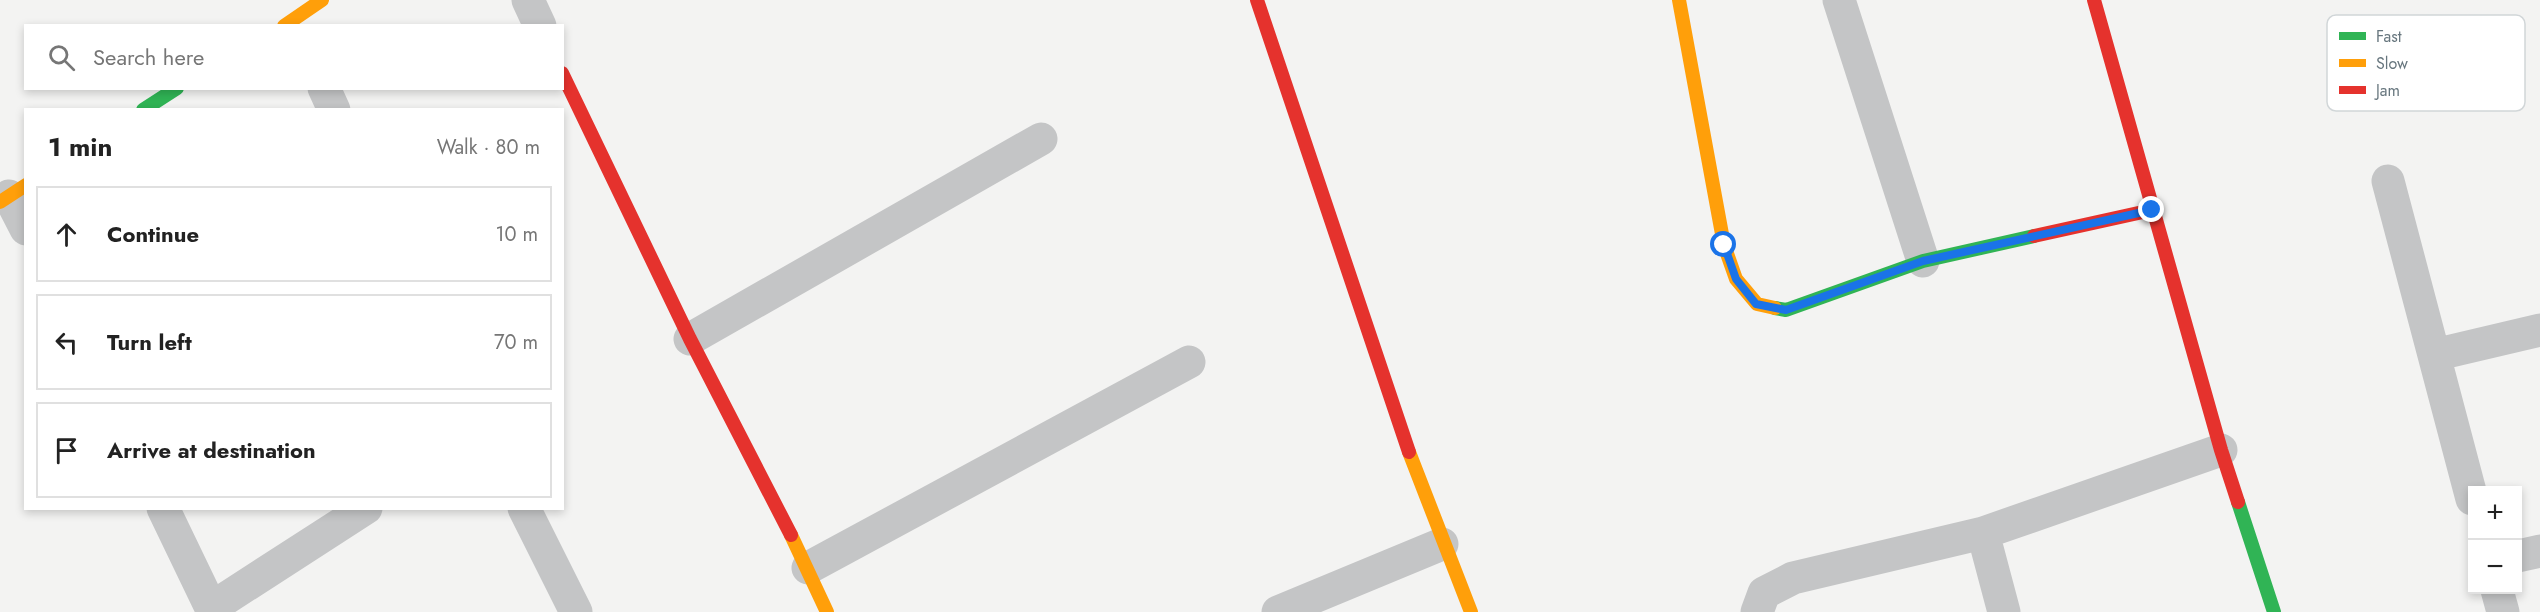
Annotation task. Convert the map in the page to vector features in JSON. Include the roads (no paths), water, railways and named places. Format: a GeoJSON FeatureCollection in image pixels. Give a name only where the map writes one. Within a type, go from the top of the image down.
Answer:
{"type":"FeatureCollection","features":[{"type":"Feature","properties":{"kind":"street"},"geometry":{"type":"LineString","coordinates":[[291,24],[322,0]]}},
{"type":"Feature","properties":{"kind":"street"},"geometry":{"type":"LineString","coordinates":[[528,0],[539,24]]}},
{"type":"Feature","properties":{"kind":"street"},"geometry":{"type":"LineString","coordinates":[[1257,0],[1351,285],[1442,543],[1471,612]]}},
{"type":"Feature","properties":{"kind":"street"},"geometry":{"type":"LineString","coordinates":[[1679,0],[1724,245],[1736,279],[1756,304],[1786,310],[1923,261],[2152,210]]}},
{"type":"Feature","properties":{"kind":"street"},"geometry":{"type":"LineString","coordinates":[[1839,0],[1923,261]]}},
{"type":"Feature","properties":{"kind":"street"},"geometry":{"type":"LineString","coordinates":[[2094,0],[2222,450],[2274,612]]}},
{"type":"Feature","properties":{"kind":"street"},"geometry":{"type":"LineString","coordinates":[[564,77],[690,339],[808,568],[827,612]]}},
{"type":"Feature","properties":{"kind":"street"},"geometry":{"type":"LineString","coordinates":[[146,108],[174,90]]}},
{"type":"Feature","properties":{"kind":"street"},"geometry":{"type":"LineString","coordinates":[[325,90],[333,108]]}},
{"type":"Feature","properties":{"kind":"street"},"geometry":{"type":"LineString","coordinates":[[690,339],[1041,139]]}},
{"type":"Feature","properties":{"kind":"street"},"geometry":{"type":"LineString","coordinates":[[2388,181],[2469,486]]}},
{"type":"Feature","properties":{"kind":"street"},"geometry":{"type":"LineString","coordinates":[[11,194],[24,225]]}},
{"type":"Feature","properties":{"kind":"street"},"geometry":{"type":"LineString","coordinates":[[2434,355],[2540,330]]}},
{"type":"Feature","properties":{"kind":"street"},"geometry":{"type":"LineString","coordinates":[[808,568],[1189,362]]}},
{"type":"Feature","properties":{"kind":"street"},"geometry":{"type":"LineString","coordinates":[[1757,612],[1764,593],[1793,578],[1983,532],[2222,450]]}},
{"type":"Feature","properties":{"kind":"street"},"geometry":{"type":"LineString","coordinates":[[164,510],[212,610],[363,510]]}},
{"type":"Feature","properties":{"kind":"street"},"geometry":{"type":"LineString","coordinates":[[525,510],[576,612]]}},
{"type":"Feature","properties":{"kind":"street"},"geometry":{"type":"LineString","coordinates":[[1983,532],[2004,612]]}},
{"type":"Feature","properties":{"kind":"street"},"geometry":{"type":"LineString","coordinates":[[1278,612],[1442,543]]}},
{"type":"Feature","properties":{"kind":"street"},"geometry":{"type":"LineString","coordinates":[[2522,555],[2540,551]]}},
{"type":"Feature","properties":{"kind":"street"},"geometry":{"type":"LineString","coordinates":[[2498,594],[2503,612]]}}]}
